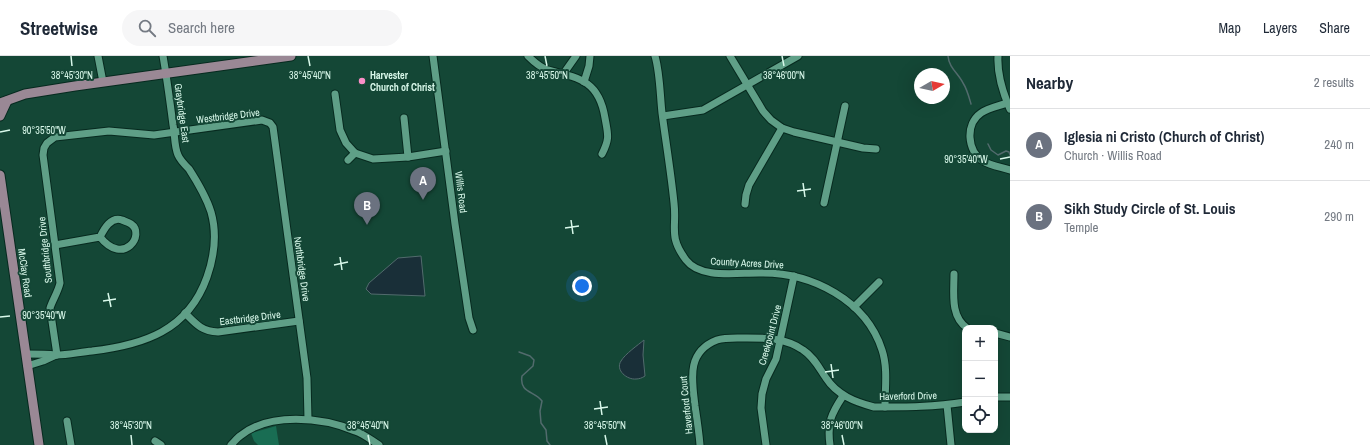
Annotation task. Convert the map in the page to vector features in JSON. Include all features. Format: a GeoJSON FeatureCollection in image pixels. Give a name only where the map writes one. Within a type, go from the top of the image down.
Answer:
{"type":"FeatureCollection","features":[{"type":"Feature","properties":{"kind":"main road"},"geometry":{"type":"LineString","coordinates":[[0,116],[2,101],[25,94],[291,56]]}},
{"type":"Feature","properties":{"kind":"main road","name":"McClay Road"},"geometry":{"type":"LineString","coordinates":[[0,175],[39,445]]}},
{"type":"Feature","properties":{"kind":"street"},"geometry":{"type":"LineString","coordinates":[[98,56],[102,82]]}},
{"type":"Feature","properties":{"kind":"street","name":"Graybridge East"},"geometry":{"type":"LineString","coordinates":[[26,354],[43,353],[57,355],[130,345],[148,339],[164,331],[175,323],[194,302],[204,284],[214,250],[214,232],[211,214],[206,199],[198,184],[178,156],[163,56]]}},
{"type":"Feature","properties":{"kind":"street","name":"Willis Road"},"geometry":{"type":"LineString","coordinates":[[433,56],[455,224],[469,318],[473,330]]}},
{"type":"Feature","properties":{"kind":"street"},"geometry":{"type":"LineString","coordinates":[[528,56],[547,70],[564,73],[579,78],[595,92],[600,99],[604,113],[608,140],[602,154]]}},
{"type":"Feature","properties":{"kind":"street"},"geometry":{"type":"LineString","coordinates":[[564,73],[576,56]]}},
{"type":"Feature","properties":{"kind":"street"},"geometry":{"type":"LineString","coordinates":[[584,82],[589,66],[590,56]]}},
{"type":"Feature","properties":{"kind":"street","name":"Country Acres Drive"},"geometry":{"type":"LineString","coordinates":[[655,56],[675,207],[674,234],[679,250],[687,262],[697,269],[714,273],[764,273],[794,276],[824,286],[839,296],[854,308],[871,328],[882,350],[885,368],[885,407]]}},
{"type":"Feature","properties":{"kind":"street"},"geometry":{"type":"LineString","coordinates":[[730,56],[766,116],[782,128],[863,148],[876,149]]}},
{"type":"Feature","properties":{"kind":"street"},"geometry":{"type":"LineString","coordinates":[[663,116],[703,110],[798,56]]}},
{"type":"Feature","properties":{"kind":"street"},"geometry":{"type":"LineString","coordinates":[[998,56],[999,70],[1009,106],[981,113],[975,119],[970,134],[970,142],[977,156],[984,161],[1010,170]]}},
{"type":"Feature","properties":{"kind":"street"},"geometry":{"type":"LineString","coordinates":[[335,94],[340,130],[346,143],[355,153],[373,159],[408,157],[446,151]]}},
{"type":"Feature","properties":{"kind":"street"},"geometry":{"type":"LineString","coordinates":[[824,203],[845,106]]}},
{"type":"Feature","properties":{"kind":"street"},"geometry":{"type":"LineString","coordinates":[[404,118],[408,157]]}},
{"type":"Feature","properties":{"kind":"street","name":"Westbridge Drive"},"geometry":{"type":"LineString","coordinates":[[47,143],[55,138],[108,131],[154,135],[262,120],[270,123]]}},
{"type":"Feature","properties":{"kind":"street","name":"Northbridge Drive"},"geometry":{"type":"LineString","coordinates":[[270,123],[274,127],[307,378],[308,419]]}},
{"type":"Feature","properties":{"kind":"street"},"geometry":{"type":"LineString","coordinates":[[745,204],[749,185],[782,128]]}},
{"type":"Feature","properties":{"kind":"street","name":"Southbridge Drive"},"geometry":{"type":"LineString","coordinates":[[47,143],[44,148],[43,155],[60,283],[50,308],[57,355]]}},
{"type":"Feature","properties":{"kind":"street"},"geometry":{"type":"LineString","coordinates":[[348,160],[355,153]]}},
{"type":"Feature","properties":{"kind":"street"},"geometry":{"type":"LineString","coordinates":[[118,219],[131,224],[135,230],[135,240],[128,248],[120,251],[112,249],[105,244],[100,237],[104,229],[112,221],[118,219]]}},
{"type":"Feature","properties":{"kind":"street"},"geometry":{"type":"LineString","coordinates":[[55,245],[100,237]]}},
{"type":"Feature","properties":{"kind":"street"},"geometry":{"type":"LineString","coordinates":[[954,274],[954,308],[959,320],[964,325]]}},
{"type":"Feature","properties":{"kind":"street","name":"Creekpoint Drive"},"geometry":{"type":"LineString","coordinates":[[766,445],[761,401],[766,379],[776,359],[794,276]]}},
{"type":"Feature","properties":{"kind":"street"},"geometry":{"type":"LineString","coordinates":[[854,308],[879,282]]}},
{"type":"Feature","properties":{"kind":"street","name":"Eastbridge Drive"},"geometry":{"type":"LineString","coordinates":[[185,313],[201,329],[214,332],[299,321]]}},
{"type":"Feature","properties":{"kind":"street"},"geometry":{"type":"LineString","coordinates":[[998,334],[1010,336]]}},
{"type":"Feature","properties":{"kind":"street","name":"Haverford Court"},"geometry":{"type":"LineString","coordinates":[[700,445],[692,376],[694,363],[700,353],[709,345],[724,339],[764,338],[780,340]]}},
{"type":"Feature","properties":{"kind":"street","name":"Haverford Drive"},"geometry":{"type":"LineString","coordinates":[[780,340],[797,346],[811,356],[827,380],[843,396],[851,400],[874,407],[947,405],[962,402]]}},
{"type":"Feature","properties":{"kind":"street","name":"Graybridge East"},"geometry":{"type":"LineString","coordinates":[[27,366],[57,355]]}},
{"type":"Feature","properties":{"kind":"street"},"geometry":{"type":"LineString","coordinates":[[830,445],[828,432],[829,422],[833,411],[843,396]]}},
{"type":"Feature","properties":{"kind":"street"},"geometry":{"type":"LineString","coordinates":[[998,397],[1010,397]]}},
{"type":"Feature","properties":{"kind":"street"},"geometry":{"type":"LineString","coordinates":[[947,405],[952,445]]}},
{"type":"Feature","properties":{"kind":"street"},"geometry":{"type":"LineString","coordinates":[[231,445],[240,436],[252,428],[264,423],[308,419],[340,425],[355,431],[379,445]]}},
{"type":"Feature","properties":{"kind":"street"},"geometry":{"type":"LineString","coordinates":[[67,421],[71,445]]}},
{"type":"Feature","properties":{"kind":"green space"},"geometry":{"type":"Polygon","coordinates":[[[276,426],[279,445],[258,445],[254,441],[251,433],[276,426]]]}},
{"type":"Feature","properties":{"kind":"water"},"geometry":{"type":"Polygon","coordinates":[[[421,256],[425,296],[371,294],[366,289],[369,283],[398,258],[421,256]]]}},
{"type":"Feature","properties":{"kind":"water"},"geometry":{"type":"Polygon","coordinates":[[[644,340],[643,355],[645,376],[637,379],[629,378],[621,371],[621,361],[625,355],[644,340]]]}},
{"type":"Feature","properties":{"kind":"waterway"},"geometry":{"type":"LineString","coordinates":[[948,56],[952,67],[966,88],[971,104]]}},
{"type":"Feature","properties":{"kind":"waterway"},"geometry":{"type":"LineString","coordinates":[[988,144],[991,150],[998,155],[1006,151],[1009,152],[1010,155]]}},
{"type":"Feature","properties":{"kind":"waterway"},"geometry":{"type":"LineString","coordinates":[[519,352],[530,356],[534,360],[533,366],[522,376],[522,382],[525,389],[542,401],[540,411],[541,423],[546,430],[547,441],[550,445]]}},
{"type":"Feature","properties":{"kind":"place","name":"Harvester Church of Christ"},"geometry":{"type":"Point","coordinates":[362,81]}},
{"type":"Feature","properties":{"kind":"place","name":"Iglesia ni Cristo (Church of Christ)"},"geometry":{"type":"Point","coordinates":[423,200]}},
{"type":"Feature","properties":{"kind":"place","name":"Sikh Study Circle of St. Louis"},"geometry":{"type":"Point","coordinates":[367,225]}}]}
